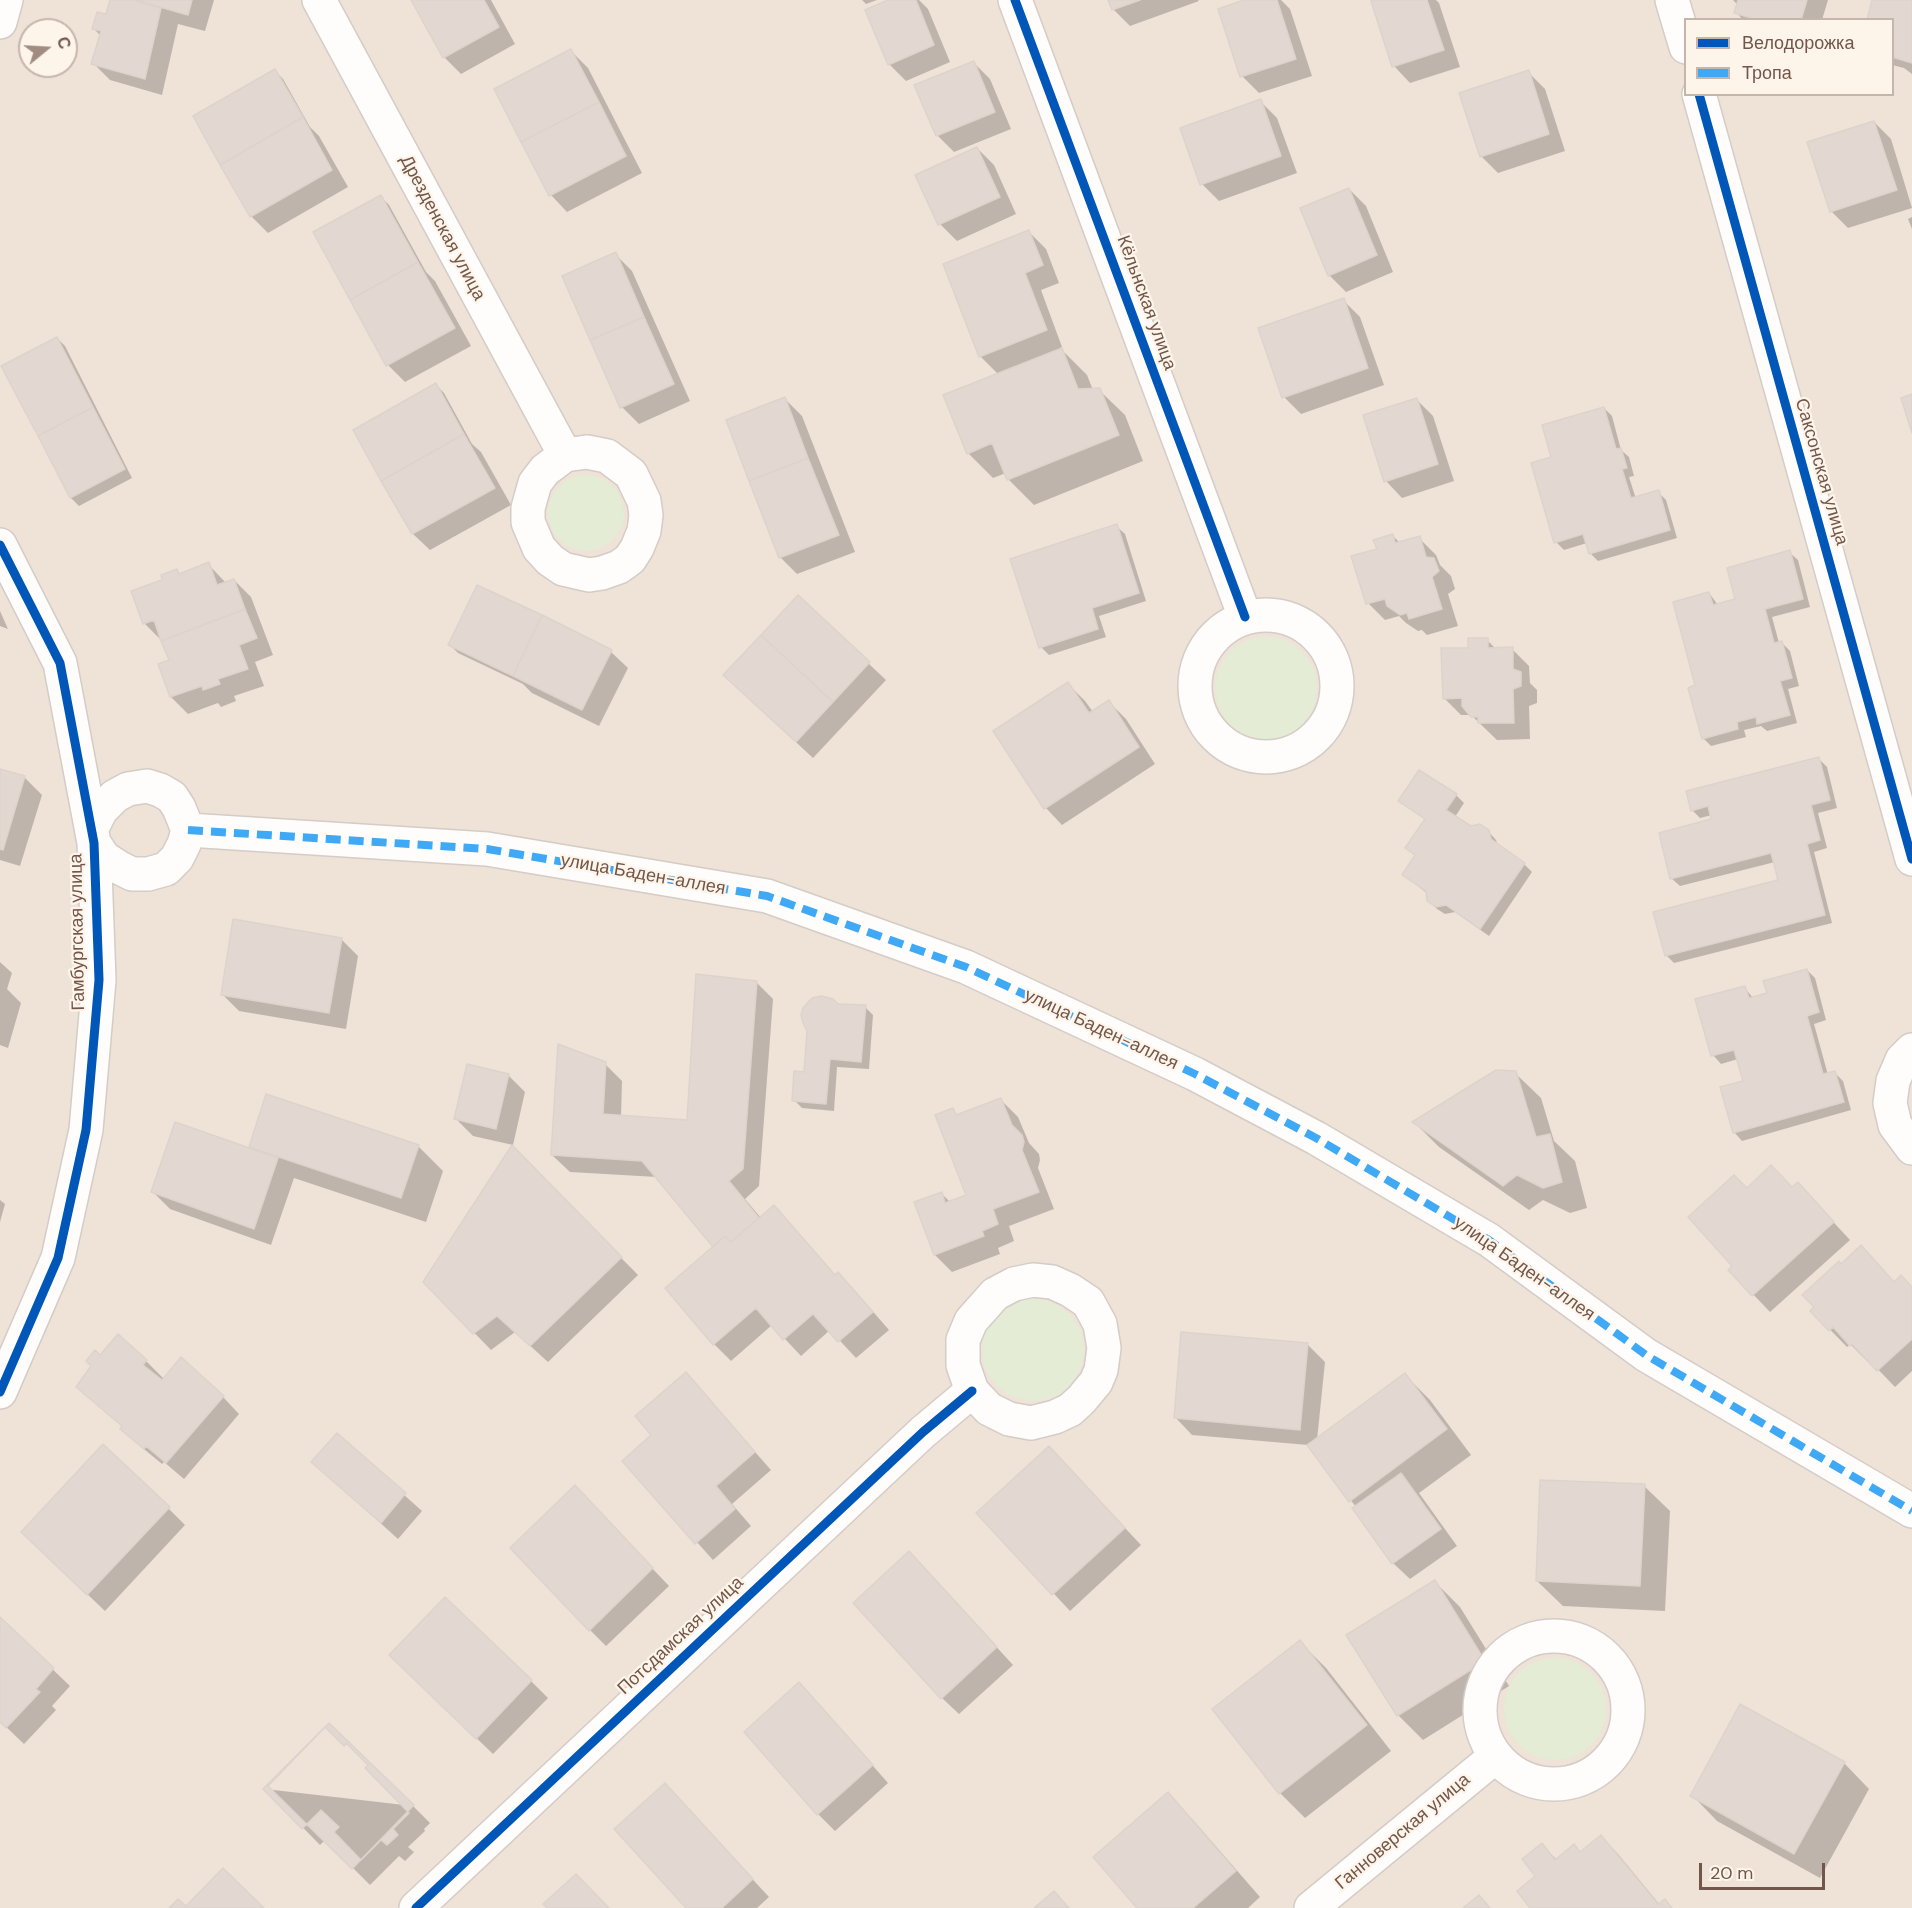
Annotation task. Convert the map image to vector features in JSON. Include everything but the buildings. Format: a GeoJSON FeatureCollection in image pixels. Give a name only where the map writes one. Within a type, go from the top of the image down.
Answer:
{"type":"FeatureCollection","features":[{"type":"Feature","properties":{"kind":"street"},"geometry":{"type":"LineString","coordinates":[[0,22],[6,0]]}},
{"type":"Feature","properties":{"kind":"street","name":"Дрезденская улица"},"geometry":{"type":"LineString","coordinates":[[319,0],[566,455]]}},
{"type":"Feature","properties":{"kind":"street","name":"Кёльнская улица"},"geometry":{"type":"LineString","coordinates":[[1015,0],[1245,617]]}},
{"type":"Feature","properties":{"kind":"street"},"geometry":{"type":"LineString","coordinates":[[1672,0],[1684,40]]}},
{"type":"Feature","properties":{"kind":"street","name":"Саксонская улица"},"geometry":{"type":"LineString","coordinates":[[1700,96],[1912,859]]}},
{"type":"Feature","properties":{"kind":"street","name":"Гамбургская улица"},"geometry":{"type":"LineString","coordinates":[[0,1392],[58,1258],[86,1130],[99,980],[93,835],[60,663],[4,555]]}},
{"type":"Feature","properties":{"kind":"street"},"geometry":{"type":"LineString","coordinates":[[1263,614],[1281,616],[1298,622],[1314,633],[1334,663],[1338,684],[1335,705],[1327,724],[1313,740],[1296,751],[1275,757],[1254,757],[1234,750],[1217,738],[1203,722],[1196,701],[1194,681],[1199,660],[1210,641],[1226,626],[1245,617],[1263,614]]}},
{"type":"Feature","properties":{"kind":"street"},"geometry":{"type":"LineString","coordinates":[[147,786],[172,797],[188,830],[177,858],[166,869],[147,874],[132,874],[104,858],[93,835],[101,810],[114,796],[128,789],[147,786]]}},
{"type":"Feature","properties":{"kind":"street","name":"улица Баден-аллея"},"geometry":{"type":"LineString","coordinates":[[188,830],[487,849],[767,896],[966,967],[1196,1074],[1316,1138],[1489,1240],[1646,1355],[1912,1511]]}},
{"type":"Feature","properties":{"kind":"street"},"geometry":{"type":"LineString","coordinates":[[1912,1050],[1902,1060],[1893,1081],[1890,1103],[1895,1125],[1912,1148]]}},
{"type":"Feature","properties":{"kind":"street"},"geometry":{"type":"LineString","coordinates":[[1033,1280],[1052,1282],[1088,1302],[1100,1324],[1104,1348],[1103,1360],[1096,1382],[1070,1410],[1055,1417],[1031,1423],[1009,1419],[989,1409],[972,1391],[963,1365],[963,1340],[971,1321],[995,1294],[1014,1284],[1033,1280]]}},
{"type":"Feature","properties":{"kind":"street","name":"Потсдамская улица"},"geometry":{"type":"LineString","coordinates":[[416,1908],[923,1432],[972,1391]]}},
{"type":"Feature","properties":{"kind":"street"},"geometry":{"type":"LineString","coordinates":[[1540,1638],[1572,1639],[1587,1644],[1601,1653],[1622,1677],[1628,1698],[1624,1731],[1618,1746],[1598,1770],[1575,1780],[1551,1784],[1520,1776],[1508,1769],[1496,1756],[1481,1726],[1482,1692],[1489,1676],[1509,1651],[1540,1638]]}},
{"type":"Feature","properties":{"kind":"street","name":"Ганноверская улица"},"geometry":{"type":"LineString","coordinates":[[1311,1908],[1496,1756]]}},
{"type":"Feature","properties":{"kind":"shaded area"},"geometry":{"type":"Polygon","coordinates":[[[0,0],[1912,0],[1912,1908],[0,1908],[0,0]]]}},
{"type":"Feature","properties":{"kind":"green space"},"geometry":{"type":"Polygon","coordinates":[[[586,475],[601,478],[613,486],[621,498],[624,513],[621,528],[613,540],[601,548],[586,551],[571,548],[559,540],[551,528],[548,513],[551,498],[559,486],[571,478],[586,475]]]}},
{"type":"Feature","properties":{"kind":"green space"},"geometry":{"type":"Polygon","coordinates":[[[1266,637],[1285,641],[1302,652],[1313,669],[1317,688],[1313,707],[1302,724],[1285,735],[1266,739],[1247,735],[1230,724],[1219,707],[1215,688],[1219,669],[1230,652],[1247,641],[1266,637]]]}},
{"type":"Feature","properties":{"kind":"green space"},"geometry":{"type":"Polygon","coordinates":[[[1033,1299],[1052,1303],[1069,1314],[1080,1331],[1084,1350],[1080,1369],[1069,1386],[1052,1397],[1033,1401],[1014,1397],[997,1386],[986,1369],[982,1350],[986,1331],[997,1314],[1014,1303],[1033,1299]]]}},
{"type":"Feature","properties":{"kind":"green space"},"geometry":{"type":"Polygon","coordinates":[[[1555,1658],[1574,1662],[1591,1673],[1602,1690],[1606,1709],[1602,1728],[1591,1745],[1574,1756],[1555,1760],[1536,1756],[1519,1745],[1508,1728],[1504,1709],[1508,1690],[1519,1673],[1536,1662],[1555,1658]]]}},
{"type":"Feature","properties":{"kind":"marked path"},"geometry":{"type":"LineString","coordinates":[[188,830],[487,849],[767,896],[966,967],[1195,1074],[1316,1138],[1489,1240],[1646,1355],[1912,1511]]}},
{"type":"Feature","properties":{"kind":"cycle path"},"geometry":{"type":"LineString","coordinates":[[1015,0],[1245,617]]}},
{"type":"Feature","properties":{"kind":"cycle path"},"geometry":{"type":"LineString","coordinates":[[1700,96],[1912,859]]}},
{"type":"Feature","properties":{"kind":"cycle path"},"geometry":{"type":"LineString","coordinates":[[0,545],[60,663],[94,843],[99,980],[86,1130],[58,1258],[0,1392]]}},
{"type":"Feature","properties":{"kind":"cycle path"},"geometry":{"type":"LineString","coordinates":[[416,1908],[923,1432],[972,1391]]}}]}
